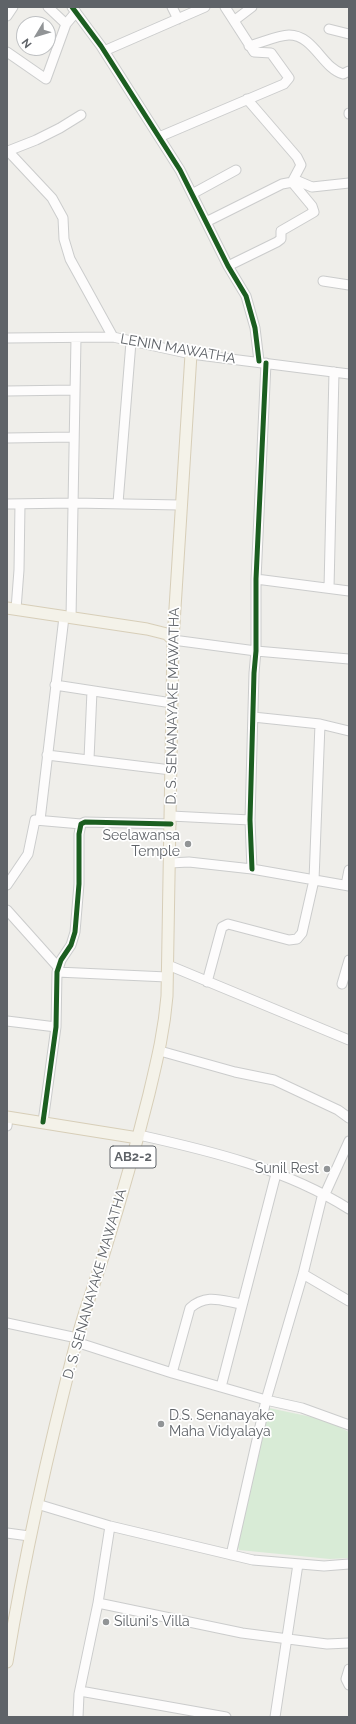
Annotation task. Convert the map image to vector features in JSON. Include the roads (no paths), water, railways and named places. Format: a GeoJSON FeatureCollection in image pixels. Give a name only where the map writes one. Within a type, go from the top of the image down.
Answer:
{"type":"FeatureCollection","features":[{"type":"Feature","properties":{"kind":"main road","name":"D. S. SENANAYAKE MAWATHA"},"geometry":{"type":"LineString","coordinates":[[7,1662],[29,1536],[77,1340],[139,1137],[160,1051],[165,1017],[168,977],[173,640],[180,505],[191,354]]}},
{"type":"Feature","properties":{"kind":"main road"},"geometry":{"type":"LineString","coordinates":[[12,609],[161,632],[167,634],[173,640]]}},
{"type":"Feature","properties":{"kind":"main road"},"geometry":{"type":"LineString","coordinates":[[7,1120],[43,1122],[139,1137]]}},
{"type":"Feature","properties":{"kind":"street"},"geometry":{"type":"LineString","coordinates":[[7,16],[13,7]]}},
{"type":"Feature","properties":{"kind":"street"},"geometry":{"type":"LineString","coordinates":[[48,7],[66,24]]}},
{"type":"Feature","properties":{"kind":"street"},"geometry":{"type":"LineString","coordinates":[[172,7],[178,19]]}},
{"type":"Feature","properties":{"kind":"street"},"geometry":{"type":"LineString","coordinates":[[104,51],[205,7]]}},
{"type":"Feature","properties":{"kind":"street"},"geometry":{"type":"LineString","coordinates":[[159,137],[284,84],[289,78],[271,53],[254,52],[225,7]]}},
{"type":"Feature","properties":{"kind":"street"},"geometry":{"type":"LineString","coordinates":[[234,20],[252,7]]}},
{"type":"Feature","properties":{"kind":"street"},"geometry":{"type":"LineString","coordinates":[[7,52],[46,79],[66,24],[74,10],[104,51],[180,170],[228,266],[246,296],[255,328],[262,362],[256,579],[256,651],[254,673],[250,820],[252,870]]}},
{"type":"Feature","properties":{"kind":"street"},"geometry":{"type":"LineString","coordinates":[[329,29],[349,34]]}},
{"type":"Feature","properties":{"kind":"street"},"geometry":{"type":"LineString","coordinates":[[249,46],[288,34],[308,42],[336,72],[343,74],[349,71]]}},
{"type":"Feature","properties":{"kind":"street"},"geometry":{"type":"LineString","coordinates":[[247,99],[299,161],[301,165],[292,182]]}},
{"type":"Feature","properties":{"kind":"street"},"geometry":{"type":"LineString","coordinates":[[81,115],[42,137],[8,151],[52,198],[63,218],[64,239],[70,259],[113,337]]}},
{"type":"Feature","properties":{"kind":"street"},"geometry":{"type":"LineString","coordinates":[[192,194],[236,170]]}},
{"type":"Feature","properties":{"kind":"street"},"geometry":{"type":"LineString","coordinates":[[206,222],[282,184],[298,181],[312,187],[349,183]]}},
{"type":"Feature","properties":{"kind":"street"},"geometry":{"type":"LineString","coordinates":[[228,266],[277,242],[281,239],[281,230],[314,212],[312,206],[292,182]]}},
{"type":"Feature","properties":{"kind":"street"},"geometry":{"type":"LineString","coordinates":[[323,281],[349,285]]}},
{"type":"Feature","properties":{"kind":"street","name":"LENIN MAWATHA"},"geometry":{"type":"LineString","coordinates":[[7,338],[113,337],[191,354],[349,374]]}},
{"type":"Feature","properties":{"kind":"street"},"geometry":{"type":"LineString","coordinates":[[40,820],[55,685],[67,617],[73,502],[76,338]]}},
{"type":"Feature","properties":{"kind":"street"},"geometry":{"type":"LineString","coordinates":[[118,503],[131,342]]}},
{"type":"Feature","properties":{"kind":"street"},"geometry":{"type":"LineString","coordinates":[[328,588],[334,372]]}},
{"type":"Feature","properties":{"kind":"street"},"geometry":{"type":"LineString","coordinates":[[7,391],[75,390]]}},
{"type":"Feature","properties":{"kind":"street"},"geometry":{"type":"LineString","coordinates":[[7,438],[74,437]]}},
{"type":"Feature","properties":{"kind":"street"},"geometry":{"type":"LineString","coordinates":[[7,504],[73,502],[180,505]]}},
{"type":"Feature","properties":{"kind":"street"},"geometry":{"type":"LineString","coordinates":[[12,609],[19,570],[20,504]]}},
{"type":"Feature","properties":{"kind":"street"},"geometry":{"type":"LineString","coordinates":[[256,579],[349,591]]}},
{"type":"Feature","properties":{"kind":"street"},"geometry":{"type":"LineString","coordinates":[[173,640],[256,651],[349,659]]}},
{"type":"Feature","properties":{"kind":"street"},"geometry":{"type":"LineString","coordinates":[[55,685],[172,703]]}},
{"type":"Feature","properties":{"kind":"street"},"geometry":{"type":"LineString","coordinates":[[89,759],[92,691]]}},
{"type":"Feature","properties":{"kind":"street"},"geometry":{"type":"LineString","coordinates":[[253,718],[320,724],[349,731]]}},
{"type":"Feature","properties":{"kind":"street"},"geometry":{"type":"LineString","coordinates":[[207,982],[222,927],[228,924],[289,940],[297,939],[302,933],[314,880],[320,724]]}},
{"type":"Feature","properties":{"kind":"street"},"geometry":{"type":"LineString","coordinates":[[47,755],[171,770]]}},
{"type":"Feature","properties":{"kind":"street"},"geometry":{"type":"LineString","coordinates":[[7,885],[28,854],[35,820],[81,824],[85,822],[250,820]]}},
{"type":"Feature","properties":{"kind":"street"},"geometry":{"type":"LineString","coordinates":[[43,1122],[56,1027],[58,970],[75,932],[80,884],[79,834],[81,824]]}},
{"type":"Feature","properties":{"kind":"street"},"geometry":{"type":"LineString","coordinates":[[170,863],[189,862],[347,885],[349,870]]}},
{"type":"Feature","properties":{"kind":"street"},"geometry":{"type":"LineString","coordinates":[[7,910],[58,970],[168,977]]}},
{"type":"Feature","properties":{"kind":"street"},"geometry":{"type":"LineString","coordinates":[[342,984],[349,960]]}},
{"type":"Feature","properties":{"kind":"street"},"geometry":{"type":"LineString","coordinates":[[168,965],[349,1040]]}},
{"type":"Feature","properties":{"kind":"street"},"geometry":{"type":"LineString","coordinates":[[7,1022],[56,1027]]}},
{"type":"Feature","properties":{"kind":"street"},"geometry":{"type":"LineString","coordinates":[[160,1051],[235,1072],[274,1080],[338,1110],[349,1118]]}},
{"type":"Feature","properties":{"kind":"street"},"geometry":{"type":"LineString","coordinates":[[139,1137],[247,1162],[324,1193],[349,1209]]}},
{"type":"Feature","properties":{"kind":"street"},"geometry":{"type":"LineString","coordinates":[[231,1555],[266,1400],[303,1274],[324,1193],[349,1141]]}},
{"type":"Feature","properties":{"kind":"street"},"geometry":{"type":"LineString","coordinates":[[221,1387],[276,1174]]}},
{"type":"Feature","properties":{"kind":"street"},"geometry":{"type":"LineString","coordinates":[[303,1274],[349,1301]]}},
{"type":"Feature","properties":{"kind":"street"},"geometry":{"type":"LineString","coordinates":[[172,1373],[190,1308],[197,1301],[207,1298],[242,1304]]}},
{"type":"Feature","properties":{"kind":"street"},"geometry":{"type":"LineString","coordinates":[[7,1323],[77,1340],[172,1373],[266,1400],[302,1408],[349,1425]]}},
{"type":"Feature","properties":{"kind":"street"},"geometry":{"type":"LineString","coordinates":[[37,1504],[110,1526],[253,1560],[324,1566],[349,1564]]}},
{"type":"Feature","properties":{"kind":"street"},"geometry":{"type":"LineString","coordinates":[[78,1717],[80,1691],[98,1603],[110,1526]]}},
{"type":"Feature","properties":{"kind":"street"},"geometry":{"type":"LineString","coordinates":[[7,1533],[29,1536]]}},
{"type":"Feature","properties":{"kind":"street"},"geometry":{"type":"LineString","coordinates":[[275,1717],[298,1564]]}},
{"type":"Feature","properties":{"kind":"street"},"geometry":{"type":"LineString","coordinates":[[98,1603],[242,1633],[327,1644],[349,1643]]}},
{"type":"Feature","properties":{"kind":"street"},"geometry":{"type":"LineString","coordinates":[[349,1669],[346,1679],[349,1685]]}},
{"type":"Feature","properties":{"kind":"street"},"geometry":{"type":"LineString","coordinates":[[80,1691],[226,1717]]}},
{"type":"Feature","properties":{"kind":"place","name":"Seelawansa Temple"},"geometry":{"type":"Point","coordinates":[188,844]}},
{"type":"Feature","properties":{"kind":"place","name":"Sunil Rest"},"geometry":{"type":"Point","coordinates":[327,1169]}},
{"type":"Feature","properties":{"kind":"place","name":"D.S. Senanayake Maha Vidyalaya"},"geometry":{"type":"Point","coordinates":[161,1424]}},
{"type":"Feature","properties":{"kind":"place","name":"Siluni's Villa"},"geometry":{"type":"Point","coordinates":[106,1622]}}]}
